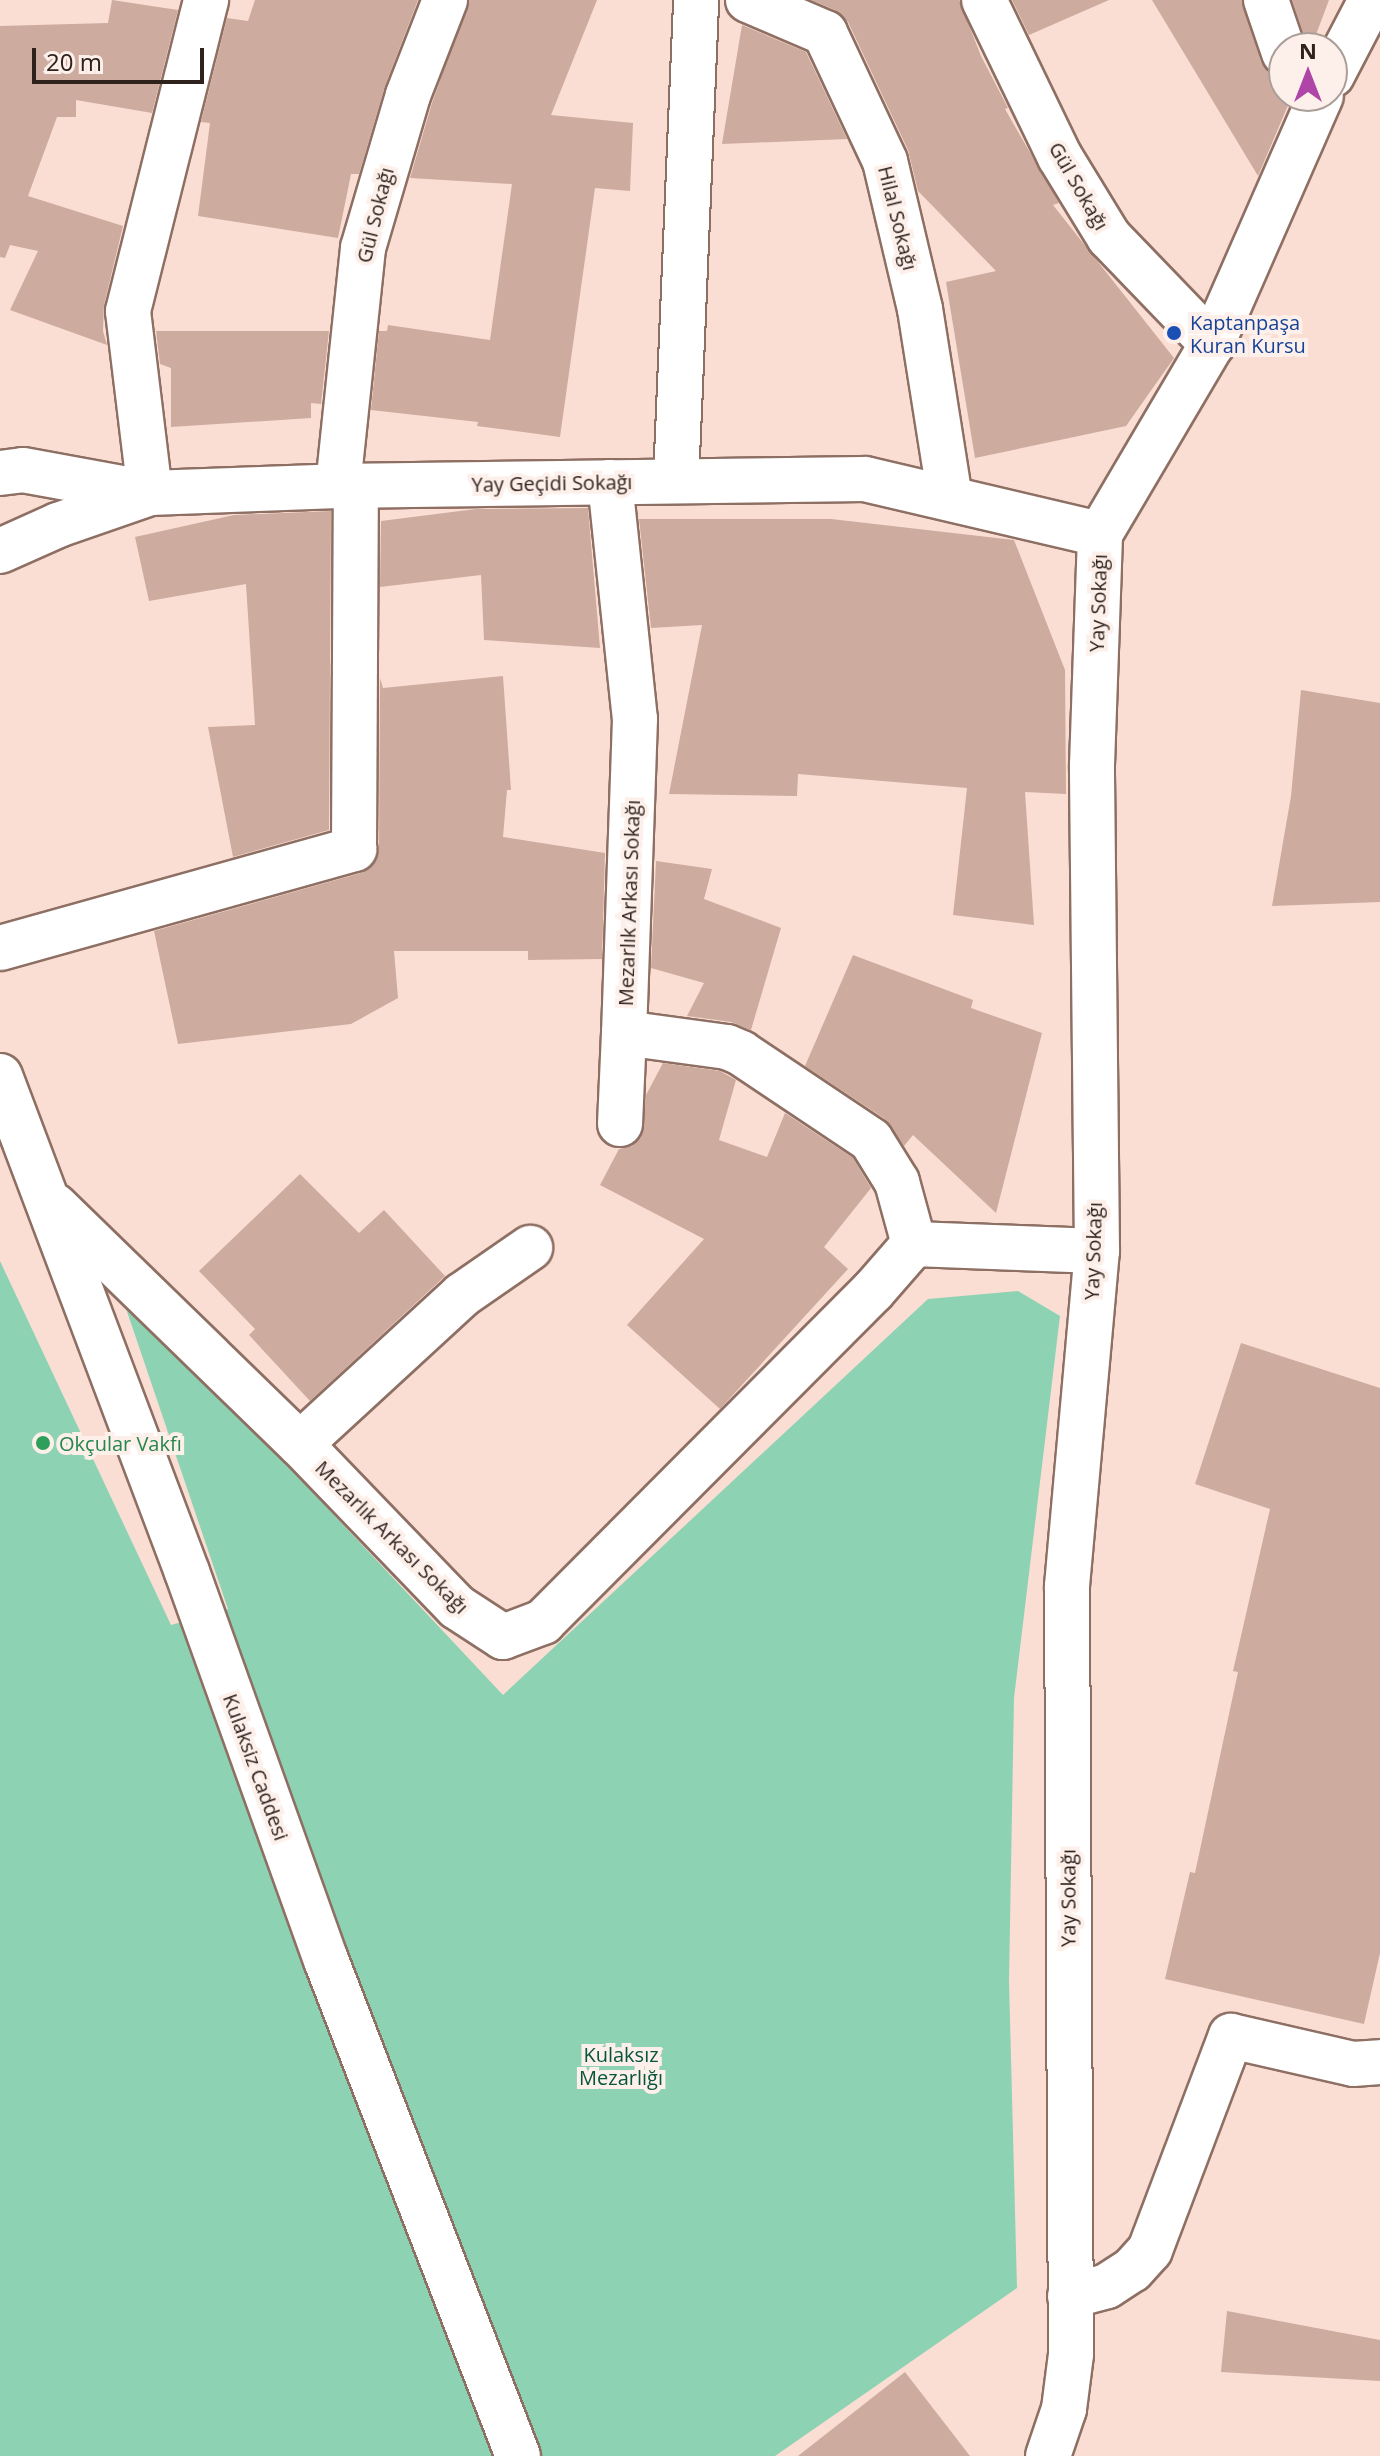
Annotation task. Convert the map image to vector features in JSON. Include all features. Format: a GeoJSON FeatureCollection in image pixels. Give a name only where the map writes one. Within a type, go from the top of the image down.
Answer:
{"type":"FeatureCollection","features":[{"type":"Feature","properties":{"kind":"street"},"geometry":{"type":"LineString","coordinates":[[0,551],[58,525],[150,493],[128,311],[206,0]]}},
{"type":"Feature","properties":{"kind":"street","name":"Gül Sokağı"},"geometry":{"type":"LineString","coordinates":[[0,948],[354,849],[347,486],[363,248],[408,95],[445,0]]}},
{"type":"Feature","properties":{"kind":"street"},"geometry":{"type":"LineString","coordinates":[[676,481],[696,0]]}},
{"type":"Feature","properties":{"kind":"street","name":"Hilal Sokağı"},"geometry":{"type":"LineString","coordinates":[[748,0],[825,33],[885,161],[920,309],[950,498]]}},
{"type":"Feature","properties":{"kind":"street","name":"Gül Sokağı"},"geometry":{"type":"LineString","coordinates":[[984,0],[1060,157],[1109,237],[1212,344]]}},
{"type":"Feature","properties":{"kind":"street"},"geometry":{"type":"LineString","coordinates":[[1266,0],[1277,32]]}},
{"type":"Feature","properties":{"kind":"street"},"geometry":{"type":"LineString","coordinates":[[1348,44],[1371,0]]}},
{"type":"Feature","properties":{"kind":"street","name":"Yay Sokağı"},"geometry":{"type":"LineString","coordinates":[[1048,2456],[1064,2409],[1071,2354],[1067,1586],[1097,1251],[1092,765],[1100,534],[1212,344],[1306,112]]}},
{"type":"Feature","properties":{"kind":"street","name":"Yay Geçidi Sokağı"},"geometry":{"type":"LineString","coordinates":[[0,473],[23,470],[150,493],[347,486],[865,479],[1100,534]]}},
{"type":"Feature","properties":{"kind":"street","name":"Mezarlık Arkası Sokağı"},"geometry":{"type":"LineString","coordinates":[[48,1199],[300,1444],[457,1607],[503,1637],[543,1622],[873,1291],[914,1244],[897,1182],[871,1140],[741,1053],[727,1047],[624,1033],[635,719],[610,482]]}},
{"type":"Feature","properties":{"kind":"street"},"geometry":{"type":"LineString","coordinates":[[620,1124],[624,1033]]}},
{"type":"Feature","properties":{"kind":"street","name":"Kulaksiz Caddesi"},"geometry":{"type":"LineString","coordinates":[[0,1076],[48,1199],[326,1960],[518,2456]]}},
{"type":"Feature","properties":{"kind":"street"},"geometry":{"type":"LineString","coordinates":[[914,1244],[1097,1251]]}},
{"type":"Feature","properties":{"kind":"street"},"geometry":{"type":"LineString","coordinates":[[300,1444],[462,1295],[530,1248]]}},
{"type":"Feature","properties":{"kind":"street"},"geometry":{"type":"LineString","coordinates":[[1070,2296],[1107,2286],[1132,2270],[1150,2250],[1231,2036],[1353,2064],[1380,2062]]}},
{"type":"Feature","properties":{"kind":"green space","name":"Kulaksız Mezarlığı"},"geometry":{"type":"Polygon","coordinates":[[[0,1261],[171,1625],[228,1609],[118,1285],[503,1695],[928,1299],[1018,1291],[1060,1316],[1014,1698],[1009,1981],[1017,2288],[775,2456],[0,2456],[0,1261]]]}},
{"type":"Feature","properties":{"kind":"building"},"geometry":{"type":"Polygon","coordinates":[[[112,0],[178,10],[152,113],[76,100],[76,117],[57,117],[28,196],[123,226],[104,305],[103,331],[107,345],[10,310],[38,251],[10,245],[5,258],[0,257],[0,26],[108,23],[112,0]]]}},
{"type":"Feature","properties":{"kind":"building"},"geometry":{"type":"Polygon","coordinates":[[[255,0],[418,0],[385,86],[359,174],[351,174],[338,238],[198,216],[210,123],[201,122],[227,18],[248,21],[255,0]]]}},
{"type":"Feature","properties":{"kind":"building"},"geometry":{"type":"Polygon","coordinates":[[[469,0],[597,0],[551,115],[633,123],[630,191],[595,188],[560,437],[477,426],[478,422],[371,410],[379,331],[387,331],[388,325],[490,340],[512,184],[410,178],[432,103],[469,0]]]}},
{"type":"Feature","properties":{"kind":"building"},"geometry":{"type":"Polygon","coordinates":[[[811,0],[959,0],[981,56],[1008,108],[1005,109],[1059,203],[1053,205],[1174,358],[1126,426],[975,458],[946,282],[996,271],[918,191],[908,150],[848,22],[835,10],[811,0]]]}},
{"type":"Feature","properties":{"kind":"building"},"geometry":{"type":"Polygon","coordinates":[[[1012,0],[1109,0],[1029,35],[1012,0]]]}},
{"type":"Feature","properties":{"kind":"building"},"geometry":{"type":"Polygon","coordinates":[[[1152,0],[1242,0],[1261,62],[1268,72],[1268,112],[1285,112],[1258,176],[1152,0]]]}},
{"type":"Feature","properties":{"kind":"building"},"geometry":{"type":"Polygon","coordinates":[[[1292,0],[1329,0],[1317,32],[1303,32],[1292,0]]]}},
{"type":"Feature","properties":{"kind":"building"},"geometry":{"type":"Polygon","coordinates":[[[742,25],[806,52],[847,139],[722,144],[742,25]]]}},
{"type":"Feature","properties":{"kind":"building"},"geometry":{"type":"Polygon","coordinates":[[[156,331],[329,331],[321,404],[311,403],[311,418],[171,427],[171,368],[160,364],[156,331]]]}},
{"type":"Feature","properties":{"kind":"building"},"geometry":{"type":"Polygon","coordinates":[[[588,508],[600,648],[484,640],[481,575],[380,587],[381,521],[476,509],[588,508]]]}},
{"type":"Feature","properties":{"kind":"building"},"geometry":{"type":"Polygon","coordinates":[[[331,511],[329,830],[233,857],[208,727],[255,725],[246,584],[149,601],[135,537],[234,515],[331,511]]]}},
{"type":"Feature","properties":{"kind":"building"},"geometry":{"type":"Polygon","coordinates":[[[639,519],[831,519],[1014,540],[1065,670],[1066,794],[1025,792],[1034,925],[953,915],[967,788],[798,774],[797,796],[669,794],[702,625],[651,628],[639,519]]]}},
{"type":"Feature","properties":{"kind":"building"},"geometry":{"type":"Polygon","coordinates":[[[503,676],[511,790],[507,790],[503,837],[605,853],[602,959],[528,960],[528,951],[394,951],[398,998],[351,1024],[178,1044],[154,931],[361,873],[373,865],[379,849],[380,678],[383,688],[503,676]]]}},
{"type":"Feature","properties":{"kind":"building"},"geometry":{"type":"Polygon","coordinates":[[[1301,690],[1380,703],[1380,902],[1272,906],[1291,796],[1301,690]]]}},
{"type":"Feature","properties":{"kind":"building"},"geometry":{"type":"Polygon","coordinates":[[[656,861],[712,869],[704,899],[781,928],[751,1030],[731,1022],[687,1016],[704,983],[651,968],[656,861]]]}},
{"type":"Feature","properties":{"kind":"building"},"geometry":{"type":"Polygon","coordinates":[[[853,955],[973,1000],[971,1008],[1042,1033],[996,1213],[913,1135],[904,1146],[885,1119],[805,1066],[853,955]]]}},
{"type":"Feature","properties":{"kind":"building"},"geometry":{"type":"Polygon","coordinates":[[[663,1063],[720,1071],[736,1080],[719,1140],[767,1157],[785,1113],[853,1158],[871,1188],[824,1247],[848,1269],[720,1409],[627,1325],[704,1239],[600,1185],[619,1149],[632,1146],[641,1137],[646,1095],[663,1063]]]}},
{"type":"Feature","properties":{"kind":"building"},"geometry":{"type":"Polygon","coordinates":[[[300,1174],[359,1233],[384,1210],[445,1276],[310,1401],[249,1335],[255,1329],[199,1271],[300,1174]]]}},
{"type":"Feature","properties":{"kind":"building"},"geometry":{"type":"Polygon","coordinates":[[[1241,1343],[1380,1388],[1380,1953],[1364,2024],[1165,1979],[1190,1872],[1195,1873],[1238,1672],[1233,1671],[1270,1509],[1195,1484],[1241,1343]]]}},
{"type":"Feature","properties":{"kind":"building"},"geometry":{"type":"Polygon","coordinates":[[[1227,2311],[1380,2340],[1380,2381],[1221,2372],[1227,2311]]]}},
{"type":"Feature","properties":{"kind":"building"},"geometry":{"type":"Polygon","coordinates":[[[905,2372],[970,2456],[798,2456],[905,2372]]]}},
{"type":"Feature","properties":{"kind":"place","name":"Kaptanpaşa Kuran Kursu"},"geometry":{"type":"Point","coordinates":[1174,333]}},
{"type":"Feature","properties":{"kind":"place","name":"Okçular Vakfı"},"geometry":{"type":"Point","coordinates":[43,1443]}}]}
